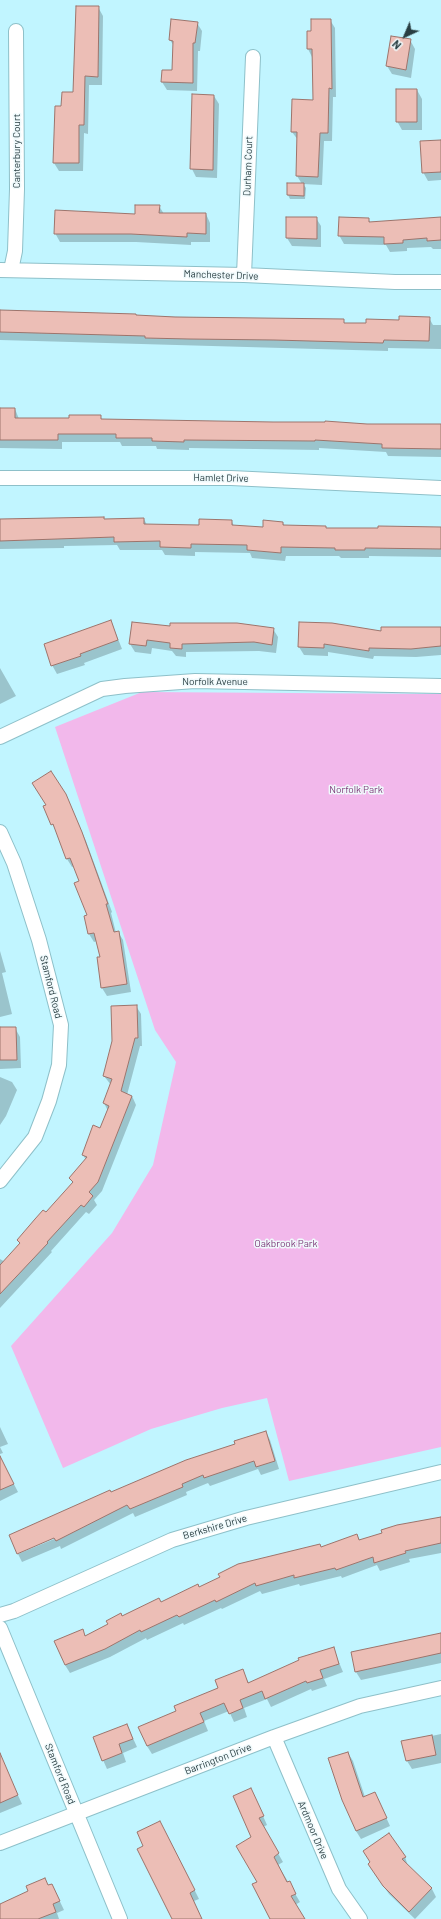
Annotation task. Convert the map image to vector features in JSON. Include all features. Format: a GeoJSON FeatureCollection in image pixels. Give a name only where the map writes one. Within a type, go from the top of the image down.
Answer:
{"type":"FeatureCollection","features":[{"type":"Feature","properties":{"kind":"street","name":"Canterbury Court"},"geometry":{"type":"LineString","coordinates":[[6,270],[15,251],[17,188],[16,31]]}},
{"type":"Feature","properties":{"kind":"street","name":"Durham Court"},"geometry":{"type":"LineString","coordinates":[[244,275],[253,57]]}},
{"type":"Feature","properties":{"kind":"street","name":"Manchester Drive"},"geometry":{"type":"LineString","coordinates":[[6,270],[244,275],[395,282],[441,282]]}},
{"type":"Feature","properties":{"kind":"street","name":"Hamlet Drive"},"geometry":{"type":"LineString","coordinates":[[0,478],[231,478],[441,488]]}},
{"type":"Feature","properties":{"kind":"street","name":"Norfolk Avenue"},"geometry":{"type":"LineString","coordinates":[[0,737],[102,689],[124,686],[195,680],[441,686]]}},
{"type":"Feature","properties":{"kind":"street","name":"Stamford Road"},"geometry":{"type":"LineString","coordinates":[[0,832],[14,863],[39,940],[61,1025],[59,1065],[35,1137],[0,1181]]}},
{"type":"Feature","properties":{"kind":"street","name":"Berkshire Drive"},"geometry":{"type":"LineString","coordinates":[[0,1615],[14,1611],[172,1540],[246,1518],[441,1472]]}},
{"type":"Feature","properties":{"kind":"street","name":"Stamford Road"},"geometry":{"type":"LineString","coordinates":[[0,1628],[120,1919]]}},
{"type":"Feature","properties":{"kind":"street","name":"Barrington Drive"},"geometry":{"type":"LineString","coordinates":[[0,1843],[274,1736],[360,1706],[441,1688]]}},
{"type":"Feature","properties":{"kind":"street","name":"Ardmoor Drive"},"geometry":{"type":"LineString","coordinates":[[274,1736],[339,1889],[360,1919]]}},
{"type":"Feature","properties":{"kind":"green space","name":"Oakbrook Park"},"geometry":{"type":"Polygon","coordinates":[[[142,692],[441,694],[441,1447],[289,1481],[267,1398],[222,1408],[151,1429],[63,1468],[11,1346],[112,1233],[153,1165],[176,1062],[155,1030],[55,727],[142,692]]]}},
{"type":"Feature","properties":{"kind":"building"},"geometry":{"type":"Polygon","coordinates":[[[76,6],[99,6],[98,77],[85,76],[84,125],[79,125],[79,163],[53,163],[55,106],[61,106],[62,92],[73,92],[76,6]]]}},
{"type":"Feature","properties":{"kind":"building"},"geometry":{"type":"Polygon","coordinates":[[[171,19],[198,22],[195,43],[193,43],[193,83],[161,82],[162,70],[172,70],[173,41],[169,40],[171,19]]]}},
{"type":"Feature","properties":{"kind":"building"},"geometry":{"type":"Polygon","coordinates":[[[311,19],[331,19],[332,89],[329,88],[328,133],[320,133],[318,177],[296,176],[297,132],[291,132],[292,99],[313,100],[312,49],[307,49],[307,31],[311,31],[311,19]]]}},
{"type":"Feature","properties":{"kind":"building"},"geometry":{"type":"Polygon","coordinates":[[[391,36],[411,39],[406,70],[386,66],[391,36]]]}},
{"type":"Feature","properties":{"kind":"building"},"geometry":{"type":"Polygon","coordinates":[[[396,89],[417,89],[417,122],[396,122],[396,89]]]}},
{"type":"Feature","properties":{"kind":"building"},"geometry":{"type":"Polygon","coordinates":[[[192,94],[214,95],[213,170],[190,169],[192,94]]]}},
{"type":"Feature","properties":{"kind":"building"},"geometry":{"type":"Polygon","coordinates":[[[441,140],[441,172],[422,173],[420,141],[441,140]]]}},
{"type":"Feature","properties":{"kind":"building"},"geometry":{"type":"Polygon","coordinates":[[[287,183],[304,183],[304,196],[287,195],[287,183]]]}},
{"type":"Feature","properties":{"kind":"building"},"geometry":{"type":"Polygon","coordinates":[[[135,205],[160,205],[159,213],[206,213],[206,234],[187,233],[187,237],[131,234],[54,234],[55,210],[135,214],[135,205]]]}},
{"type":"Feature","properties":{"kind":"building"},"geometry":{"type":"Polygon","coordinates":[[[286,217],[317,217],[317,239],[286,238],[286,217]]]}},
{"type":"Feature","properties":{"kind":"building"},"geometry":{"type":"Polygon","coordinates":[[[339,217],[369,218],[369,222],[441,217],[441,240],[427,241],[427,238],[403,240],[403,243],[384,244],[384,237],[338,236],[339,217]]]}},
{"type":"Feature","properties":{"kind":"building"},"geometry":{"type":"Polygon","coordinates":[[[0,310],[136,314],[175,317],[344,319],[344,323],[366,323],[366,319],[399,320],[399,316],[430,317],[429,341],[384,340],[383,343],[189,339],[145,338],[145,336],[0,332],[0,310]]]}},
{"type":"Feature","properties":{"kind":"building"},"geometry":{"type":"Polygon","coordinates":[[[0,408],[15,408],[15,418],[69,418],[69,415],[101,415],[101,419],[273,422],[325,421],[367,424],[441,424],[441,449],[382,448],[382,444],[315,440],[152,441],[152,438],[116,438],[116,434],[58,434],[58,440],[0,440],[0,408]]]}},
{"type":"Feature","properties":{"kind":"building"},"geometry":{"type":"Polygon","coordinates":[[[104,517],[104,519],[144,518],[144,524],[199,525],[199,519],[232,520],[232,525],[263,527],[263,520],[283,522],[283,525],[326,526],[326,528],[378,528],[378,526],[441,527],[441,549],[365,548],[365,550],[335,550],[335,548],[281,547],[281,553],[247,550],[247,545],[191,544],[191,548],[160,547],[160,541],[114,542],[114,537],[0,541],[0,519],[104,517]]]}},
{"type":"Feature","properties":{"kind":"building"},"geometry":{"type":"Polygon","coordinates":[[[111,620],[118,640],[80,654],[81,656],[51,666],[44,644],[111,620]]]}},
{"type":"Feature","properties":{"kind":"building"},"geometry":{"type":"Polygon","coordinates":[[[132,622],[170,626],[170,623],[237,623],[274,628],[272,645],[254,642],[182,644],[182,649],[170,648],[170,643],[147,640],[146,646],[129,644],[132,622]]]}},
{"type":"Feature","properties":{"kind":"building"},"geometry":{"type":"Polygon","coordinates":[[[299,622],[332,623],[381,631],[381,627],[441,627],[441,646],[411,649],[369,648],[369,651],[324,644],[324,648],[298,647],[299,622]]]}},
{"type":"Feature","properties":{"kind":"building"},"geometry":{"type":"Polygon","coordinates":[[[51,771],[66,794],[82,832],[108,904],[106,904],[114,932],[119,931],[127,984],[101,988],[97,957],[100,957],[94,933],[88,934],[84,916],[87,915],[74,883],[79,881],[70,858],[66,859],[53,824],[51,825],[43,806],[46,805],[32,783],[51,771]]]}},
{"type":"Feature","properties":{"kind":"building"},"geometry":{"type":"Polygon","coordinates":[[[137,1005],[138,1038],[135,1038],[121,1091],[132,1096],[98,1182],[89,1192],[93,1196],[84,1207],[81,1205],[0,1294],[0,1265],[20,1243],[17,1240],[35,1219],[43,1210],[46,1212],[73,1182],[69,1178],[87,1157],[82,1155],[93,1125],[100,1128],[109,1106],[103,1103],[112,1079],[103,1076],[112,1041],[111,1006],[137,1005]]]}},
{"type":"Feature","properties":{"kind":"building"},"geometry":{"type":"Polygon","coordinates":[[[0,1027],[16,1027],[17,1060],[0,1060],[0,1027]]]}},
{"type":"Feature","properties":{"kind":"building"},"geometry":{"type":"Polygon","coordinates":[[[266,1431],[275,1461],[256,1467],[254,1461],[204,1478],[203,1475],[182,1484],[183,1487],[130,1509],[127,1505],[56,1541],[54,1538],[17,1554],[9,1535],[110,1490],[111,1492],[186,1460],[235,1444],[234,1441],[266,1431]]]}},
{"type":"Feature","properties":{"kind":"building"},"geometry":{"type":"Polygon","coordinates":[[[0,1456],[14,1484],[0,1490],[0,1456]]]}},
{"type":"Feature","properties":{"kind":"building"},"geometry":{"type":"Polygon","coordinates":[[[441,1517],[441,1543],[405,1551],[406,1553],[374,1563],[373,1557],[336,1570],[335,1568],[294,1578],[294,1575],[256,1586],[255,1583],[216,1602],[215,1600],[179,1617],[177,1615],[141,1632],[140,1630],[105,1649],[65,1665],[54,1641],[83,1629],[85,1636],[108,1624],[106,1621],[121,1613],[122,1616],[159,1598],[161,1602],[198,1584],[199,1587],[220,1577],[218,1574],[238,1564],[320,1544],[321,1547],[357,1534],[359,1540],[382,1533],[381,1530],[397,1525],[441,1517]]]}},
{"type":"Feature","properties":{"kind":"building"},"geometry":{"type":"Polygon","coordinates":[[[441,1633],[441,1653],[355,1672],[351,1652],[441,1633]]]}},
{"type":"Feature","properties":{"kind":"building"},"geometry":{"type":"Polygon","coordinates":[[[334,1647],[339,1664],[320,1670],[323,1678],[307,1683],[306,1681],[265,1699],[262,1691],[240,1700],[243,1708],[229,1714],[224,1703],[200,1713],[204,1722],[147,1746],[138,1727],[176,1711],[174,1706],[218,1688],[215,1680],[243,1669],[248,1683],[299,1660],[298,1658],[334,1647]]]}},
{"type":"Feature","properties":{"kind":"building"},"geometry":{"type":"Polygon","coordinates":[[[127,1724],[133,1739],[119,1744],[122,1753],[102,1761],[93,1737],[127,1724]]]}},
{"type":"Feature","properties":{"kind":"building"},"geometry":{"type":"Polygon","coordinates":[[[432,1735],[436,1755],[406,1761],[401,1741],[432,1735]]]}},
{"type":"Feature","properties":{"kind":"building"},"geometry":{"type":"Polygon","coordinates":[[[348,1752],[363,1797],[375,1792],[387,1818],[356,1831],[342,1800],[328,1758],[348,1752]]]}},
{"type":"Feature","properties":{"kind":"building"},"geometry":{"type":"Polygon","coordinates":[[[0,1753],[18,1795],[0,1803],[0,1753]]]}},
{"type":"Feature","properties":{"kind":"building"},"geometry":{"type":"Polygon","coordinates":[[[251,1788],[264,1816],[259,1818],[279,1853],[274,1857],[287,1882],[290,1881],[296,1894],[291,1896],[305,1919],[270,1919],[252,1884],[257,1882],[236,1846],[251,1837],[233,1796],[251,1788]]]}},
{"type":"Feature","properties":{"kind":"building"},"geometry":{"type":"Polygon","coordinates":[[[160,1821],[195,1890],[190,1893],[202,1919],[172,1919],[137,1849],[143,1846],[137,1832],[160,1821]]]}},
{"type":"Feature","properties":{"kind":"building"},"geometry":{"type":"Polygon","coordinates":[[[389,1833],[406,1857],[402,1859],[432,1888],[409,1912],[383,1886],[368,1864],[370,1862],[363,1851],[389,1833]]]}},
{"type":"Feature","properties":{"kind":"building"},"geometry":{"type":"Polygon","coordinates":[[[45,1878],[48,1885],[52,1884],[60,1901],[53,1904],[56,1912],[38,1919],[0,1919],[0,1904],[28,1891],[26,1886],[45,1878]]]}},
{"type":"Feature","properties":{"kind":"park label","name":"Norfolk Park"},"geometry":{"type":"Point","coordinates":[356,790]}}]}
